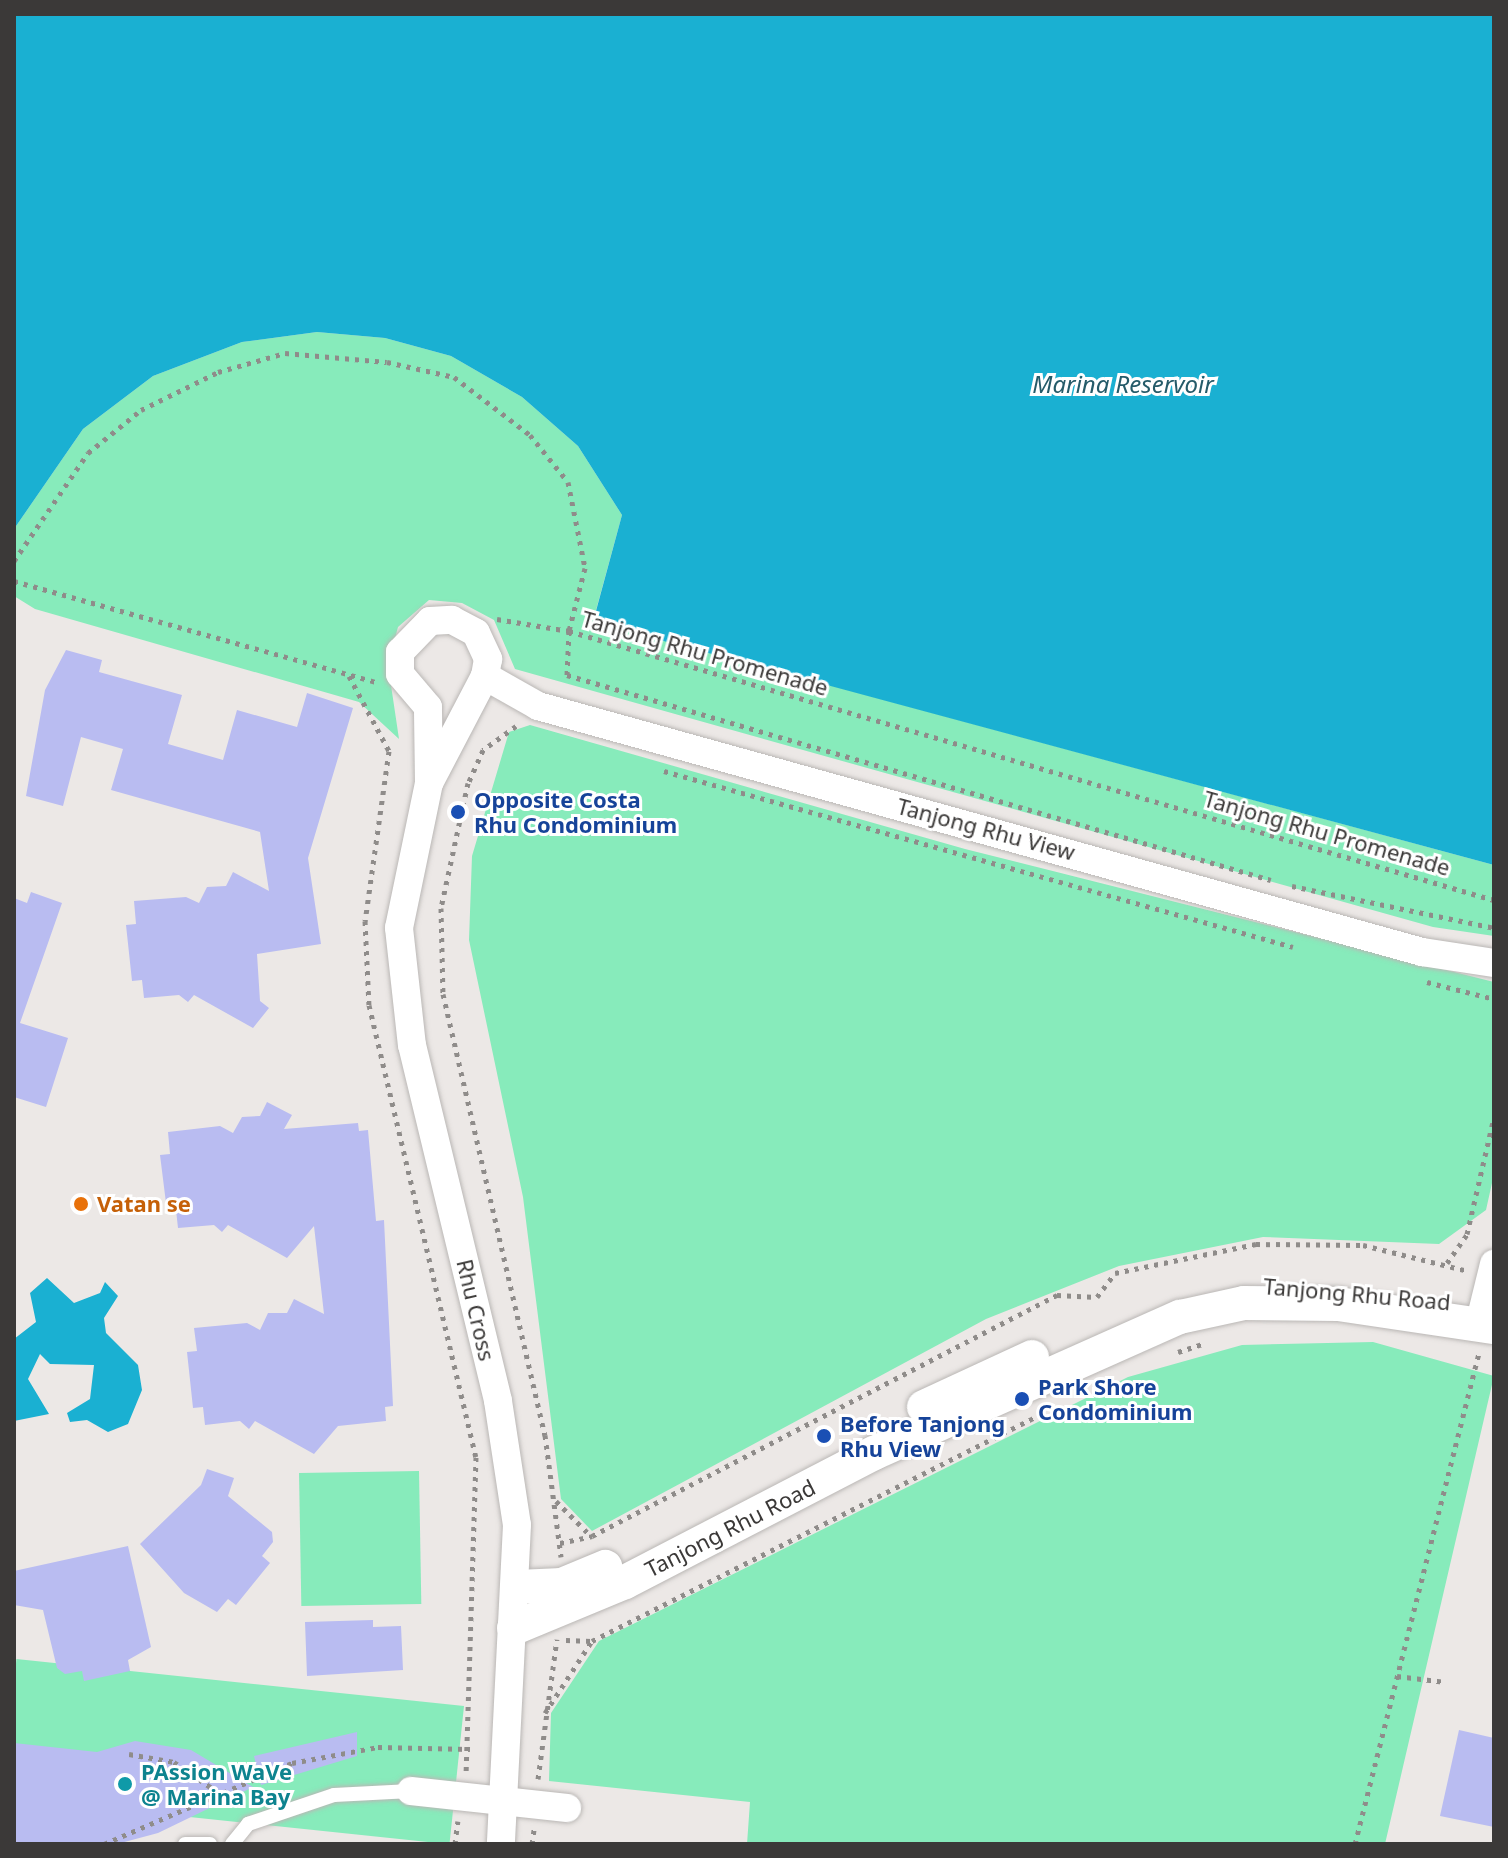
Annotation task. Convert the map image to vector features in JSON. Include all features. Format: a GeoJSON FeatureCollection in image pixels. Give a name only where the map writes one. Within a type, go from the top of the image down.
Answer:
{"type":"FeatureCollection","features":[{"type":"Feature","properties":{"kind":"street"},"geometry":{"type":"LineString","coordinates":[[452,620],[476,633],[488,659],[485,676]]}},
{"type":"Feature","properties":{"kind":"street","name":"Rhu Cross"},"geometry":{"type":"LineString","coordinates":[[452,620],[430,621],[400,652],[400,674],[412,692],[428,707],[433,733],[429,783],[405,875],[402,979],[498,1401],[517,1525],[518,1587],[501,1844]]}},
{"type":"Feature","properties":{"kind":"street","name":"Rhu Cross"},"geometry":{"type":"LineString","coordinates":[[429,783],[485,676]]}},
{"type":"Feature","properties":{"kind":"street","name":"Tanjong Rhu View"},"geometry":{"type":"LineString","coordinates":[[485,676],[538,706],[1422,952],[1494,963]]}},
{"type":"Feature","properties":{"kind":"street","name":"Tanjong Rhu Road"},"geometry":{"type":"LineString","coordinates":[[514,1628],[559,1612],[889,1423],[1155,1304],[1286,1283],[1488,1309]]}},
{"type":"Feature","properties":{"kind":"street","name":"Tanjong Rhu Road"},"geometry":{"type":"LineString","coordinates":[[518,1587],[559,1612]]}},
{"type":"Feature","properties":{"kind":"street"},"geometry":{"type":"LineString","coordinates":[[411,1791],[502,1796],[567,1808]]}},
{"type":"Feature","properties":{"kind":"lane"},"geometry":{"type":"LineString","coordinates":[[232,1844],[248,1824],[334,1795],[411,1791]]}},
{"type":"Feature","properties":{"kind":"lane"},"geometry":{"type":"LineString","coordinates":[[185,1844],[210,1844]]}},
{"type":"Feature","properties":{"kind":"path","name":"Tanjong Rhu Promenade"},"geometry":{"type":"LineString","coordinates":[[14,561],[88,453],[141,410],[218,372],[285,353],[387,362],[454,377],[530,435],[568,482],[585,568],[569,631],[1494,900]]}},
{"type":"Feature","properties":{"kind":"path"},"geometry":{"type":"LineString","coordinates":[[14,581],[412,692]]}},
{"type":"Feature","properties":{"kind":"path"},"geometry":{"type":"LineString","coordinates":[[452,620],[569,631],[567,675],[595,685],[1016,800],[1282,884],[1494,928]]}},
{"type":"Feature","properties":{"kind":"path"},"geometry":{"type":"LineString","coordinates":[[349,676],[389,751],[365,921],[369,1005],[476,1457],[470,1749],[455,1844]]}},
{"type":"Feature","properties":{"kind":"path"},"geometry":{"type":"LineString","coordinates":[[522,728],[510,724],[483,750],[468,783],[441,908],[443,994],[555,1500],[560,1543],[559,1612],[542,1717],[532,1844]]}},
{"type":"Feature","properties":{"kind":"path"},"geometry":{"type":"LineString","coordinates":[[653,768],[909,845],[1309,951]]}},
{"type":"Feature","properties":{"kind":"path"},"geometry":{"type":"LineString","coordinates":[[1417,979],[1494,999]]}},
{"type":"Feature","properties":{"kind":"path"},"geometry":{"type":"LineString","coordinates":[[1447,1263],[1467,1234],[1494,1117]]}},
{"type":"Feature","properties":{"kind":"path"},"geometry":{"type":"LineString","coordinates":[[560,1543],[592,1536],[1057,1295],[1097,1297],[1115,1273],[1256,1244],[1363,1245],[1447,1263],[1488,1309],[1355,1844]]}},
{"type":"Feature","properties":{"kind":"path"},"geometry":{"type":"LineString","coordinates":[[1167,1356],[1208,1343]]}},
{"type":"Feature","properties":{"kind":"path"},"geometry":{"type":"LineString","coordinates":[[542,1717],[592,1641],[1046,1411]]}},
{"type":"Feature","properties":{"kind":"path"},"geometry":{"type":"LineString","coordinates":[[555,1500],[592,1536]]}},
{"type":"Feature","properties":{"kind":"path"},"geometry":{"type":"LineString","coordinates":[[559,1612],[592,1641]]}},
{"type":"Feature","properties":{"kind":"path"},"geometry":{"type":"LineString","coordinates":[[1397,1676],[1446,1682]]}},
{"type":"Feature","properties":{"kind":"path"},"geometry":{"type":"LineString","coordinates":[[104,1844],[307,1760],[378,1747],[470,1749]]}},
{"type":"Feature","properties":{"kind":"path"},"geometry":{"type":"LineString","coordinates":[[129,1754],[174,1762],[222,1795]]}},
{"type":"Feature","properties":{"kind":"green space"},"geometry":{"type":"Polygon","coordinates":[[[317,332],[385,338],[451,356],[522,397],[578,446],[622,515],[593,621],[1494,865],[1494,936],[1433,927],[515,669],[494,620],[462,603],[429,600],[398,627],[388,665],[399,739],[359,702],[35,609],[14,596],[14,529],[83,429],[153,376],[242,342],[317,332]]]}},
{"type":"Feature","properties":{"kind":"green space"},"geometry":{"type":"Polygon","coordinates":[[[530,725],[965,849],[1494,982],[1494,1174],[1486,1210],[1439,1244],[1263,1237],[1119,1266],[986,1319],[592,1531],[561,1499],[523,1197],[469,940],[472,856],[509,732],[530,725]]]}},
{"type":"Feature","properties":{"kind":"green space"},"geometry":{"type":"Polygon","coordinates":[[[1373,1342],[1494,1376],[1385,1844],[747,1844],[750,1802],[549,1781],[551,1713],[599,1641],[1128,1377],[1242,1345],[1373,1342]]]}},
{"type":"Feature","properties":{"kind":"green space"},"geometry":{"type":"Polygon","coordinates":[[[419,1471],[421,1604],[301,1606],[299,1473],[419,1471]]]}},
{"type":"Feature","properties":{"kind":"green space"},"geometry":{"type":"Polygon","coordinates":[[[16,1659],[464,1706],[449,1844],[14,1798],[16,1659]]]}},
{"type":"Feature","properties":{"kind":"water","name":"Marina Reservoir"},"geometry":{"type":"Polygon","coordinates":[[[14,14],[1494,14],[1494,865],[593,622],[622,515],[578,446],[522,397],[451,356],[385,338],[317,332],[242,342],[153,376],[83,429],[14,529],[14,14]]]}},
{"type":"Feature","properties":{"kind":"water"},"geometry":{"type":"Polygon","coordinates":[[[47,1278],[74,1303],[100,1293],[105,1282],[118,1296],[104,1318],[106,1333],[138,1365],[142,1390],[128,1424],[108,1432],[87,1420],[70,1422],[67,1413],[90,1399],[94,1365],[50,1364],[40,1354],[28,1379],[49,1414],[14,1421],[14,1339],[36,1322],[30,1293],[47,1278]]]}},
{"type":"Feature","properties":{"kind":"building"},"geometry":{"type":"Polygon","coordinates":[[[66,650],[102,660],[99,672],[182,695],[168,744],[223,760],[237,710],[297,727],[307,693],[353,708],[308,858],[321,944],[257,954],[260,1001],[269,1008],[253,1028],[194,995],[188,1002],[179,995],[144,998],[142,980],[132,981],[126,925],[136,924],[134,901],[186,897],[199,903],[207,887],[226,886],[233,872],[269,891],[260,832],[111,790],[123,749],[81,737],[63,806],[26,796],[45,690],[66,650]]]}},
{"type":"Feature","properties":{"kind":"building"},"geometry":{"type":"Polygon","coordinates":[[[31,892],[62,903],[20,1023],[68,1038],[46,1107],[14,1097],[14,898],[27,903],[31,892]]]}},
{"type":"Feature","properties":{"kind":"building"},"geometry":{"type":"Polygon","coordinates":[[[267,1102],[292,1115],[284,1129],[358,1123],[359,1131],[368,1130],[376,1221],[384,1220],[393,1406],[385,1407],[386,1421],[338,1426],[314,1454],[255,1421],[249,1429],[240,1421],[205,1425],[203,1407],[193,1408],[187,1352],[197,1351],[194,1328],[247,1323],[260,1330],[268,1313],[287,1313],[294,1299],[324,1314],[314,1226],[287,1258],[228,1225],[222,1232],[214,1225],[178,1228],[176,1210],[167,1211],[160,1155],[170,1154],[168,1132],[220,1126],[233,1133],[242,1117],[260,1116],[267,1102]]]}},
{"type":"Feature","properties":{"kind":"building"},"geometry":{"type":"Polygon","coordinates":[[[207,1469],[234,1478],[228,1496],[272,1532],[273,1542],[262,1556],[270,1563],[236,1605],[228,1599],[217,1612],[184,1593],[140,1544],[201,1485],[207,1469]]]}},
{"type":"Feature","properties":{"kind":"building"},"geometry":{"type":"Polygon","coordinates":[[[128,1546],[151,1647],[128,1660],[130,1671],[84,1681],[82,1671],[65,1674],[57,1668],[43,1610],[14,1605],[14,1571],[128,1546]]]}},
{"type":"Feature","properties":{"kind":"building"},"geometry":{"type":"Polygon","coordinates":[[[373,1620],[373,1627],[401,1626],[403,1670],[307,1676],[305,1622],[373,1620]]]}},
{"type":"Feature","properties":{"kind":"building"},"geometry":{"type":"Polygon","coordinates":[[[1459,1730],[1494,1738],[1494,1827],[1440,1816],[1459,1730]]]}},
{"type":"Feature","properties":{"kind":"building"},"geometry":{"type":"Polygon","coordinates":[[[357,1732],[357,1756],[261,1785],[254,1756],[357,1732]]]}},
{"type":"Feature","properties":{"kind":"building","name":"PAssion WaVe @ Marina Bay"},"geometry":{"type":"Polygon","coordinates":[[[135,1741],[191,1750],[253,1787],[158,1833],[117,1844],[14,1844],[14,1743],[97,1752],[135,1741]]]}},
{"type":"Feature","properties":{"kind":"place","name":"Opposite Costa Rhu Condominium"},"geometry":{"type":"Point","coordinates":[458,812]}},
{"type":"Feature","properties":{"kind":"place","name":"Vatan se"},"geometry":{"type":"Point","coordinates":[81,1204]}},
{"type":"Feature","properties":{"kind":"place","name":"Park Shore Condominium"},"geometry":{"type":"Point","coordinates":[1022,1399]}},
{"type":"Feature","properties":{"kind":"place","name":"Before Tanjong Rhu View"},"geometry":{"type":"Point","coordinates":[824,1436]}},
{"type":"Feature","properties":{"kind":"place","name":"PAssion WaVe @ Marina Bay"},"geometry":{"type":"Point","coordinates":[125,1784]}}]}
